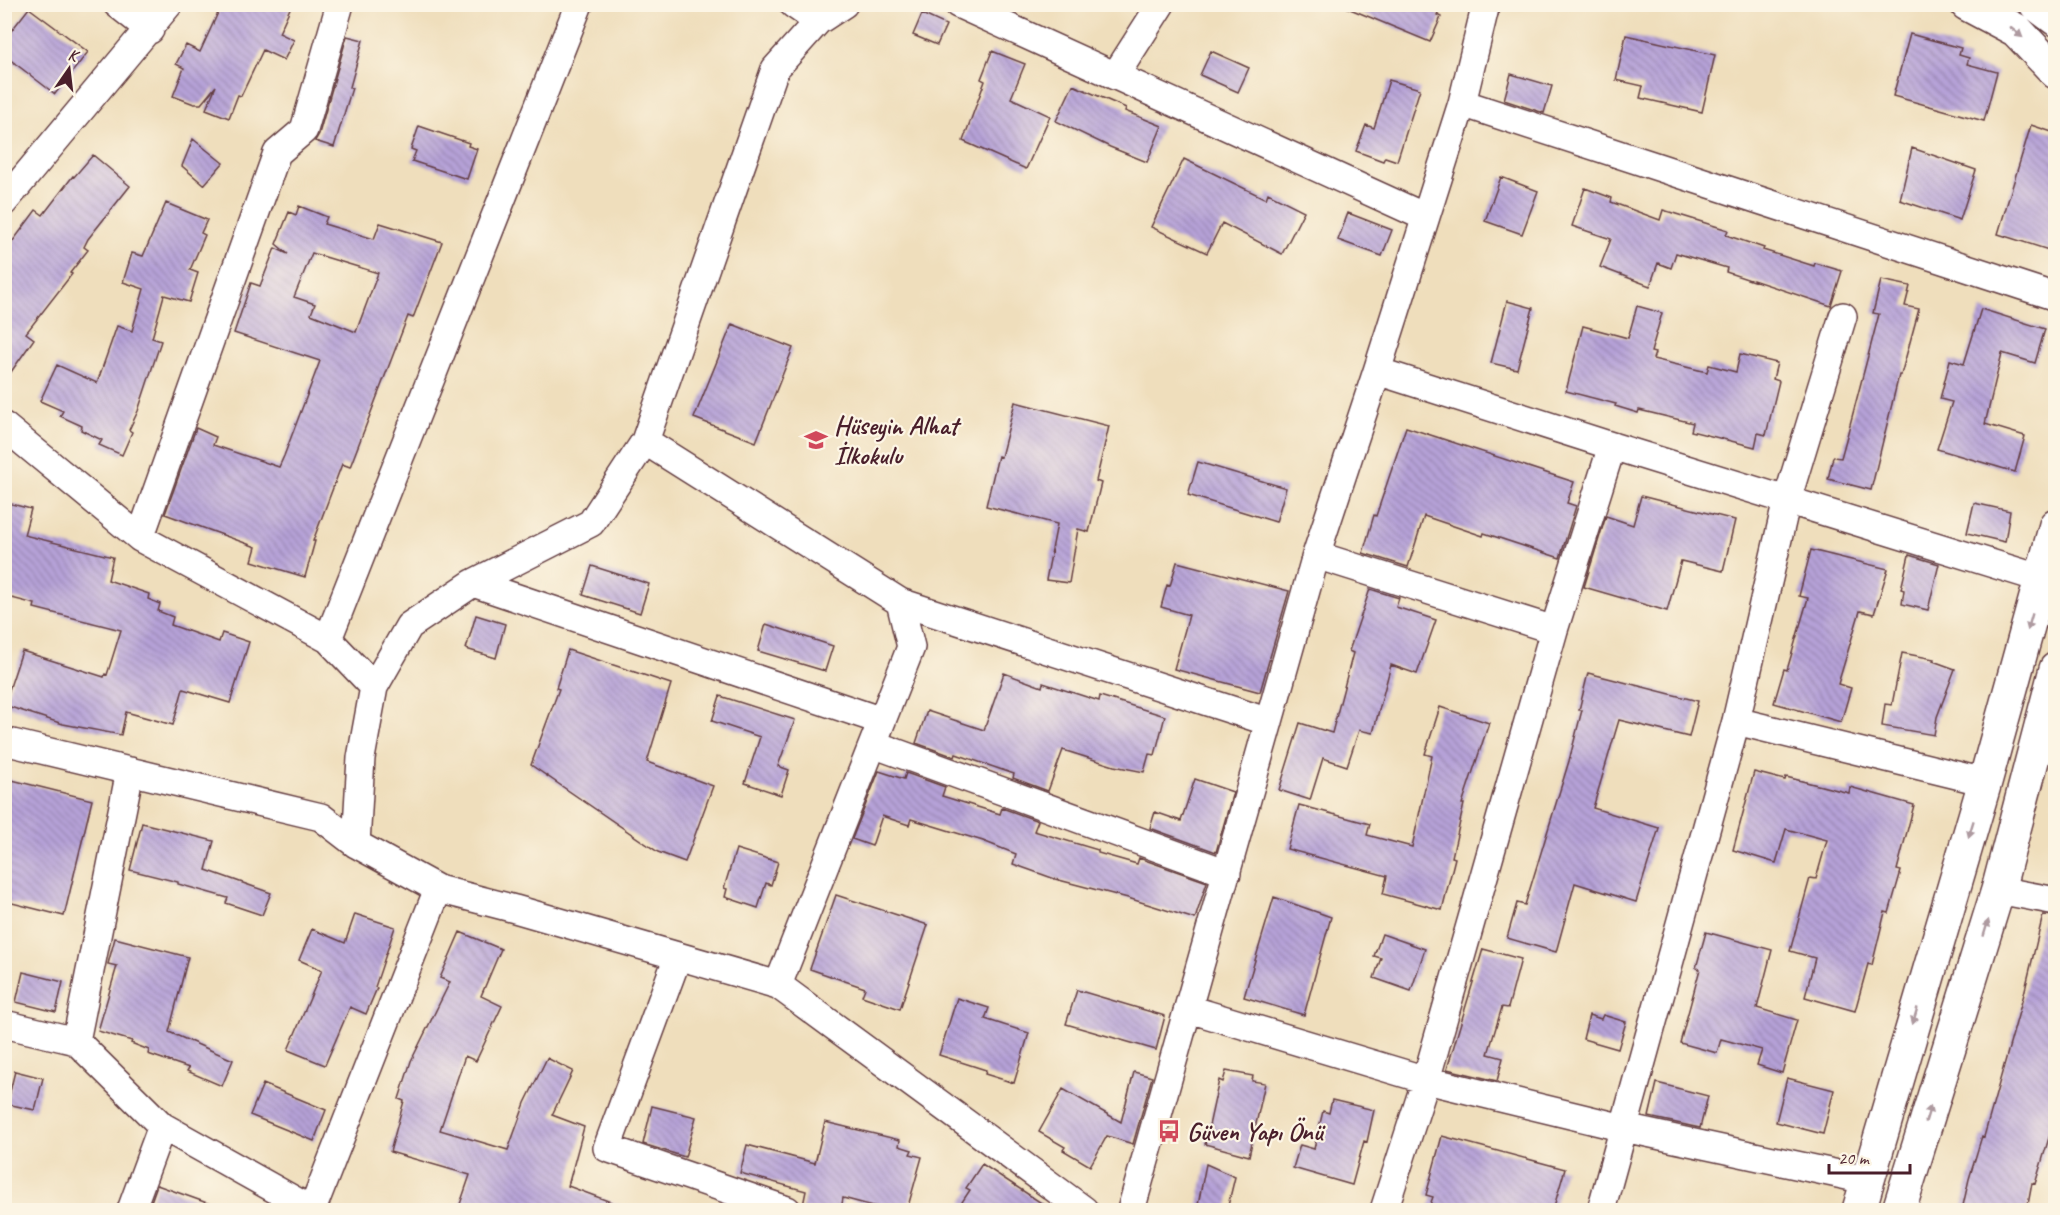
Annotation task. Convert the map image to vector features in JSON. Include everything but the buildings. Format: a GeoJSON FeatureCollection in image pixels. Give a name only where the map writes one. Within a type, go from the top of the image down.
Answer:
{"type":"FeatureCollection","features":[{"type":"Feature","properties":{"kind":"street"},"geometry":{"type":"LineString","coordinates":[[117,4],[150,30]]}},
{"type":"Feature","properties":{"kind":"street"},"geometry":{"type":"LineString","coordinates":[[4,202],[150,30],[169,4]]}},
{"type":"Feature","properties":{"kind":"street"},"geometry":{"type":"LineString","coordinates":[[140,538],[277,153],[304,130],[340,4]]}},
{"type":"Feature","properties":{"kind":"street"},"geometry":{"type":"LineString","coordinates":[[328,639],[579,4]]}},
{"type":"Feature","properties":{"kind":"street"},"geometry":{"type":"LineString","coordinates":[[793,4],[818,21]]}},
{"type":"Feature","properties":{"kind":"street"},"geometry":{"type":"LineString","coordinates":[[356,844],[361,758],[374,687],[409,626],[473,583],[591,523],[645,441],[775,69],[818,21],[844,4]]}},
{"type":"Feature","properties":{"kind":"street"},"geometry":{"type":"LineString","coordinates":[[958,4],[1425,217]]}},
{"type":"Feature","properties":{"kind":"street"},"geometry":{"type":"LineString","coordinates":[[1115,76],[1161,4]]}},
{"type":"Feature","properties":{"kind":"street"},"geometry":{"type":"LineString","coordinates":[[1131,1210],[1316,555],[1462,103],[1486,4]]}},
{"type":"Feature","properties":{"kind":"street"},"geometry":{"type":"LineString","coordinates":[[1967,4],[2016,30],[2055,72]]}},
{"type":"Feature","properties":{"kind":"street"},"geometry":{"type":"LineString","coordinates":[[2036,4],[2055,18]]}},
{"type":"Feature","properties":{"kind":"street"},"geometry":{"type":"LineString","coordinates":[[1462,103],[2055,297]]}},
{"type":"Feature","properties":{"kind":"street"},"geometry":{"type":"LineString","coordinates":[[1601,1210],[1736,721],[1787,500],[1843,316]]}},
{"type":"Feature","properties":{"kind":"street"},"geometry":{"type":"LineString","coordinates":[[1377,371],[2042,579]]}},
{"type":"Feature","properties":{"kind":"street"},"geometry":{"type":"LineString","coordinates":[[4,426],[140,538],[328,639],[374,687]]}},
{"type":"Feature","properties":{"kind":"street"},"geometry":{"type":"LineString","coordinates":[[645,441],[900,603],[1269,722]]}},
{"type":"Feature","properties":{"kind":"street"},"geometry":{"type":"LineString","coordinates":[[1384,1210],[1426,1080],[1554,630],[1612,446]]}},
{"type":"Feature","properties":{"kind":"street"},"geometry":{"type":"LineString","coordinates":[[1189,1009],[1426,1080],[1624,1128],[1863,1195],[1985,782],[2055,525]]}},
{"type":"Feature","properties":{"kind":"street"},"geometry":{"type":"LineString","coordinates":[[1316,555],[1554,630]]}},
{"type":"Feature","properties":{"kind":"street"},"geometry":{"type":"LineString","coordinates":[[473,583],[877,733],[1227,873]]}},
{"type":"Feature","properties":{"kind":"street"},"geometry":{"type":"LineString","coordinates":[[778,985],[911,647],[900,603]]}},
{"type":"Feature","properties":{"kind":"street"},"geometry":{"type":"LineString","coordinates":[[1899,1210],[1998,890],[2055,669]]}},
{"type":"Feature","properties":{"kind":"street"},"geometry":{"type":"LineString","coordinates":[[1736,721],[1985,782]]}},
{"type":"Feature","properties":{"kind":"street"},"geometry":{"type":"LineString","coordinates":[[4,741],[321,817],[356,844],[438,889],[778,985],[1084,1210]]}},
{"type":"Feature","properties":{"kind":"street"},"geometry":{"type":"LineString","coordinates":[[76,1041],[130,771]]}},
{"type":"Feature","properties":{"kind":"street"},"geometry":{"type":"LineString","coordinates":[[4,1024],[76,1041],[162,1126],[312,1210],[438,889]]}},
{"type":"Feature","properties":{"kind":"street"},"geometry":{"type":"LineString","coordinates":[[1998,890],[2055,901]]}},
{"type":"Feature","properties":{"kind":"street"},"geometry":{"type":"LineString","coordinates":[[678,956],[607,1148],[787,1210]]}},
{"type":"Feature","properties":{"kind":"street"},"geometry":{"type":"LineString","coordinates":[[131,1210],[162,1126]]}},
{"type":"Feature","properties":{"kind":"place","name":"Hüseyin Alhat İlkokulu"},"geometry":{"type":"Point","coordinates":[816,440]}},
{"type":"Feature","properties":{"kind":"place","name":"Güven Yapı Önü"},"geometry":{"type":"Point","coordinates":[1169,1131]}}]}
